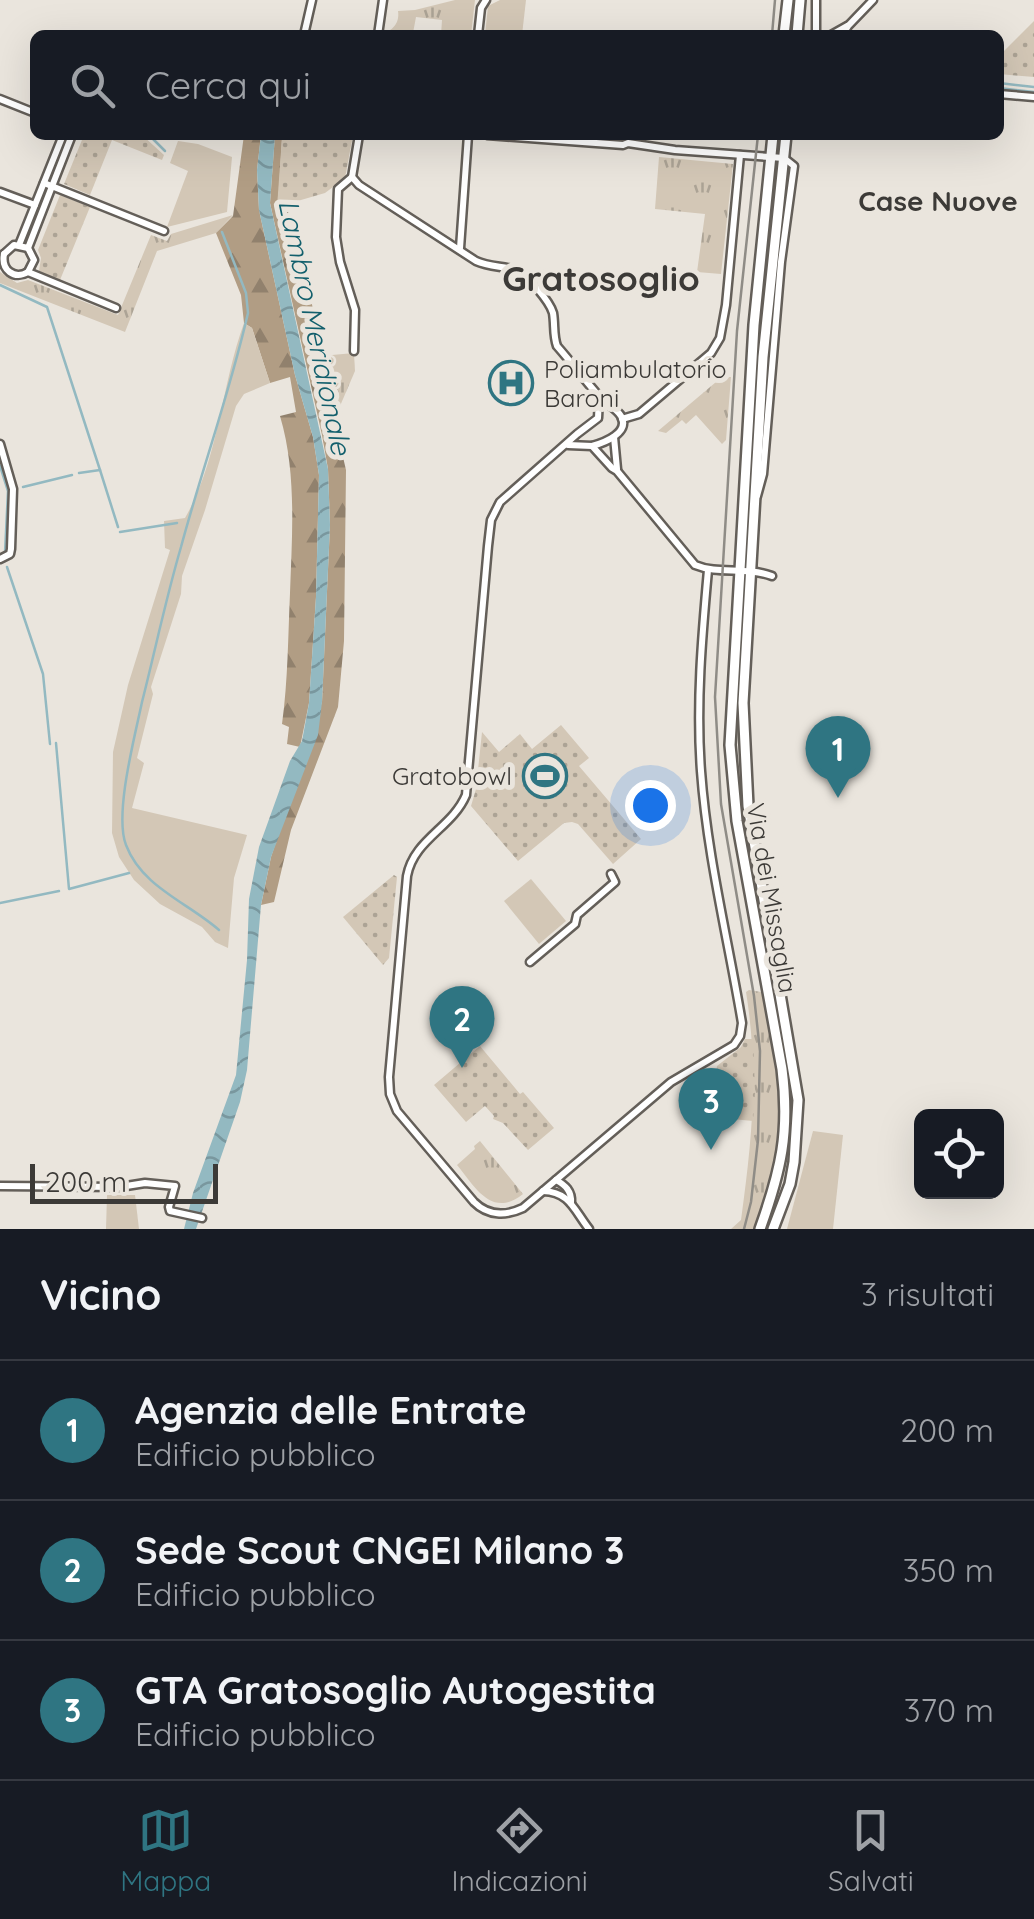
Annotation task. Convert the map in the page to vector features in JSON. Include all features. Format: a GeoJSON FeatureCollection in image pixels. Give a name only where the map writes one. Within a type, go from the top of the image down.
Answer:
{"type":"FeatureCollection","features":[{"type":"Feature","properties":{"kind":"main road"},"geometry":{"type":"LineString","coordinates":[[785,30],[788,0]]}},
{"type":"Feature","properties":{"kind":"main road"},"geometry":{"type":"LineString","coordinates":[[797,30],[800,0]]}},
{"type":"Feature","properties":{"kind":"main road","name":"Via dei Missaglia"},"geometry":{"type":"LineString","coordinates":[[773,1229],[792,1173],[798,1100],[748,806],[743,703],[754,325],[774,140]]}},
{"type":"Feature","properties":{"kind":"main road","name":"Via dei Missaglia"},"geometry":{"type":"LineString","coordinates":[[760,1229],[780,1168],[786,1108],[737,821],[730,726],[745,569],[756,502],[763,356],[778,253],[786,140]]}},
{"type":"Feature","properties":{"kind":"street"},"geometry":{"type":"LineString","coordinates":[[305,30],[312,0]]}},
{"type":"Feature","properties":{"kind":"street"},"geometry":{"type":"LineString","coordinates":[[379,30],[382,0]]}},
{"type":"Feature","properties":{"kind":"street"},"geometry":{"type":"LineString","coordinates":[[479,30],[486,0]]}},
{"type":"Feature","properties":{"kind":"street"},"geometry":{"type":"LineString","coordinates":[[816,0],[823,30]]}},
{"type":"Feature","properties":{"kind":"street"},"geometry":{"type":"LineString","coordinates":[[845,30],[873,0]]}},
{"type":"Feature","properties":{"kind":"street"},"geometry":{"type":"LineString","coordinates":[[834,30],[848,26]]}},
{"type":"Feature","properties":{"kind":"street"},"geometry":{"type":"LineString","coordinates":[[1004,94],[1034,97]]}},
{"type":"Feature","properties":{"kind":"street"},"geometry":{"type":"LineString","coordinates":[[0,98],[30,110]]}},
{"type":"Feature","properties":{"kind":"street"},"geometry":{"type":"LineString","coordinates":[[28,248],[61,140]]}},
{"type":"Feature","properties":{"kind":"street"},"geometry":{"type":"LineString","coordinates":[[19,244],[70,140]]}},
{"type":"Feature","properties":{"kind":"street"},"geometry":{"type":"LineString","coordinates":[[354,350],[355,310],[336,237],[338,189],[352,177],[358,140]]}},
{"type":"Feature","properties":{"kind":"street"},"geometry":{"type":"LineString","coordinates":[[460,250],[468,140]]}},
{"type":"Feature","properties":{"kind":"street"},"geometry":{"type":"LineString","coordinates":[[555,140],[784,158]]}},
{"type":"Feature","properties":{"kind":"street"},"geometry":{"type":"LineString","coordinates":[[622,418],[639,414],[710,353],[720,338],[726,305],[735,152]]}},
{"type":"Feature","properties":{"kind":"street"},"geometry":{"type":"LineString","coordinates":[[352,177],[359,186],[476,261],[523,274],[550,307],[558,346],[600,398],[622,418],[622,428],[614,436],[591,445],[566,446]]}},
{"type":"Feature","properties":{"kind":"street"},"geometry":{"type":"LineString","coordinates":[[48,184],[164,231]]}},
{"type":"Feature","properties":{"kind":"street"},"geometry":{"type":"LineString","coordinates":[[0,192],[35,205]]}},
{"type":"Feature","properties":{"kind":"street"},"geometry":{"type":"LineString","coordinates":[[764,239],[778,253]]}},
{"type":"Feature","properties":{"kind":"street"},"geometry":{"type":"LineString","coordinates":[[19,244],[28,248],[34,258],[32,267],[21,276],[10,273],[2,253],[19,244]]}},
{"type":"Feature","properties":{"kind":"street"},"geometry":{"type":"LineString","coordinates":[[28,272],[116,308]]}},
{"type":"Feature","properties":{"kind":"street"},"geometry":{"type":"LineString","coordinates":[[598,418],[600,398]]}},
{"type":"Feature","properties":{"kind":"street"},"geometry":{"type":"LineString","coordinates":[[614,411],[598,418],[500,502],[491,520],[467,788],[454,816],[422,844],[408,869],[388,1077],[390,1094],[397,1111],[481,1208],[498,1214],[518,1210],[670,1082],[734,1045],[741,1032],[700,765],[700,670],[708,570]]}},
{"type":"Feature","properties":{"kind":"street"},"geometry":{"type":"LineString","coordinates":[[590,425],[586,439],[695,565],[708,570],[745,569],[772,576]]}},
{"type":"Feature","properties":{"kind":"street"},"geometry":{"type":"LineString","coordinates":[[614,436],[617,471]]}},
{"type":"Feature","properties":{"kind":"street"},"geometry":{"type":"LineString","coordinates":[[0,444],[13,489],[11,549],[10,554],[0,559]]}},
{"type":"Feature","properties":{"kind":"street"},"geometry":{"type":"LineString","coordinates":[[530,962],[575,924],[577,915],[615,882],[610,874]]}},
{"type":"Feature","properties":{"kind":"street"},"geometry":{"type":"LineString","coordinates":[[566,1186],[569,1169]]}},
{"type":"Feature","properties":{"kind":"street"},"geometry":{"type":"LineString","coordinates":[[556,1180],[566,1186],[572,1204]]}},
{"type":"Feature","properties":{"kind":"street"},"geometry":{"type":"LineString","coordinates":[[556,1180],[559,1192],[589,1229]]}},
{"type":"Feature","properties":{"kind":"street"},"geometry":{"type":"LineString","coordinates":[[0,1186],[174,1186],[169,1210],[202,1218]]}},
{"type":"Feature","properties":{"kind":"street"},"geometry":{"type":"LineString","coordinates":[[543,1191],[559,1192]]}},
{"type":"Feature","properties":{"kind":"green space"},"geometry":{"type":"Polygon","coordinates":[[[455,0],[475,0],[472,30],[441,30],[442,20],[416,17],[414,30],[390,30],[398,20],[398,11],[455,0]]]}},
{"type":"Feature","properties":{"kind":"green space"},"geometry":{"type":"Polygon","coordinates":[[[500,0],[526,0],[523,30],[486,30],[488,6],[500,0]]]}},
{"type":"Feature","properties":{"kind":"green space"},"geometry":{"type":"Polygon","coordinates":[[[1034,21],[1034,77],[1004,74],[1004,51],[1034,21]]]}},
{"type":"Feature","properties":{"kind":"green space"},"geometry":{"type":"Polygon","coordinates":[[[82,140],[112,140],[90,195],[64,184],[82,140]]]}},
{"type":"Feature","properties":{"kind":"green space"},"geometry":{"type":"Polygon","coordinates":[[[112,140],[148,140],[164,155],[162,160],[112,140]]]}},
{"type":"Feature","properties":{"kind":"green space"},"geometry":{"type":"Polygon","coordinates":[[[243,140],[260,140],[259,210],[319,475],[309,703],[300,747],[287,744],[289,727],[282,724],[292,504],[289,459],[280,416],[296,412],[290,377],[270,383],[252,328],[244,323],[241,295],[216,233],[233,216],[243,140]]]}},
{"type":"Feature","properties":{"kind":"green space"},"geometry":{"type":"Polygon","coordinates":[[[275,140],[282,140],[278,207],[286,205],[308,282],[346,470],[344,641],[338,707],[291,830],[274,902],[261,905],[271,857],[322,702],[330,525],[322,435],[270,203],[275,140]]]}},
{"type":"Feature","properties":{"kind":"green space"},"geometry":{"type":"Polygon","coordinates":[[[282,140],[352,140],[345,178],[325,193],[277,207],[282,140]]]}},
{"type":"Feature","properties":{"kind":"green space"},"geometry":{"type":"Polygon","coordinates":[[[178,141],[232,157],[227,212],[167,227],[188,171],[170,163],[178,141]]]}},
{"type":"Feature","properties":{"kind":"green space"},"geometry":{"type":"Polygon","coordinates":[[[659,157],[733,164],[721,274],[697,272],[705,214],[655,209],[659,157]]]}},
{"type":"Feature","properties":{"kind":"green space"},"geometry":{"type":"Polygon","coordinates":[[[60,195],[90,207],[60,280],[39,271],[38,250],[60,195]]]}},
{"type":"Feature","properties":{"kind":"green space"},"geometry":{"type":"Polygon","coordinates":[[[233,215],[216,233],[157,251],[125,332],[0,283],[0,272],[17,283],[28,280],[118,315],[151,235],[167,241],[171,234],[233,215]]]}},
{"type":"Feature","properties":{"kind":"green space"},"geometry":{"type":"Polygon","coordinates":[[[244,323],[252,328],[270,383],[244,394],[236,406],[151,687],[153,694],[137,758],[144,763],[132,808],[247,835],[234,878],[228,948],[215,942],[202,927],[160,904],[134,880],[119,857],[112,833],[113,752],[128,685],[170,550],[165,548],[164,521],[185,518],[196,495],[213,447],[244,323]]]}},
{"type":"Feature","properties":{"kind":"green space"},"geometry":{"type":"Polygon","coordinates":[[[354,353],[355,371],[337,413],[333,413],[321,356],[354,353]]]}},
{"type":"Feature","properties":{"kind":"green space"},"geometry":{"type":"Polygon","coordinates":[[[728,377],[726,440],[722,444],[696,415],[666,433],[658,431],[716,382],[728,377]]]}},
{"type":"Feature","properties":{"kind":"green space"},"geometry":{"type":"Polygon","coordinates":[[[561,725],[589,758],[579,766],[641,839],[613,864],[572,822],[564,823],[518,861],[471,806],[482,732],[499,752],[520,734],[532,749],[561,725]]]}},
{"type":"Feature","properties":{"kind":"green space"},"geometry":{"type":"Polygon","coordinates":[[[394,875],[397,877],[389,958],[383,965],[343,917],[394,875]]]}},
{"type":"Feature","properties":{"kind":"green space"},"geometry":{"type":"Polygon","coordinates":[[[531,879],[566,921],[539,944],[504,901],[531,879]]]}},
{"type":"Feature","properties":{"kind":"green space"},"geometry":{"type":"Polygon","coordinates":[[[746,992],[762,995],[776,1078],[778,1140],[771,1178],[753,1229],[731,1229],[741,1220],[751,1134],[753,1078],[746,992]]]}},
{"type":"Feature","properties":{"kind":"green space"},"geometry":{"type":"Polygon","coordinates":[[[745,1039],[753,1039],[753,1121],[710,1117],[717,1066],[745,1039]]]}},
{"type":"Feature","properties":{"kind":"green space"},"geometry":{"type":"Polygon","coordinates":[[[480,1046],[554,1128],[528,1150],[503,1123],[493,1119],[485,1106],[466,1122],[434,1085],[480,1046]]]}},
{"type":"Feature","properties":{"kind":"green space"},"geometry":{"type":"Polygon","coordinates":[[[813,1131],[843,1135],[833,1229],[787,1229],[813,1131]]]}},
{"type":"Feature","properties":{"kind":"green space"},"geometry":{"type":"Polygon","coordinates":[[[480,1141],[523,1194],[512,1201],[493,1202],[457,1165],[480,1141]]]}},
{"type":"Feature","properties":{"kind":"green space"},"geometry":{"type":"Polygon","coordinates":[[[107,1195],[135,1195],[139,1229],[106,1229],[107,1195]]]}},
{"type":"Feature","properties":{"kind":"water"},"geometry":{"type":"Polygon","coordinates":[[[260,140],[275,140],[270,203],[328,469],[330,525],[322,702],[318,735],[271,857],[261,905],[247,1070],[240,1102],[196,1229],[184,1229],[236,1075],[249,899],[259,847],[290,761],[302,741],[309,703],[319,475],[259,210],[260,140]]]}},
{"type":"Feature","properties":{"kind":"waterway"},"geometry":{"type":"LineString","coordinates":[[1004,84],[1034,87]]}},
{"type":"Feature","properties":{"kind":"waterway"},"geometry":{"type":"LineString","coordinates":[[1004,89],[1034,92]]}},
{"type":"Feature","properties":{"kind":"waterway"},"geometry":{"type":"LineString","coordinates":[[154,140],[165,151]]}},
{"type":"Feature","properties":{"kind":"waterway"},"geometry":{"type":"LineString","coordinates":[[219,930],[143,872],[126,845],[122,814],[131,754],[165,605],[248,313],[246,293],[222,232]]}},
{"type":"Feature","properties":{"kind":"waterway"},"geometry":{"type":"LineString","coordinates":[[0,285],[47,307],[100,470]]}},
{"type":"Feature","properties":{"kind":"waterway"},"geometry":{"type":"LineString","coordinates":[[0,466],[8,491],[5,553]]}},
{"type":"Feature","properties":{"kind":"waterway"},"geometry":{"type":"LineString","coordinates":[[79,473],[100,470],[118,527]]}},
{"type":"Feature","properties":{"kind":"waterway"},"geometry":{"type":"LineString","coordinates":[[23,487],[72,475]]}},
{"type":"Feature","properties":{"kind":"waterway"},"geometry":{"type":"LineString","coordinates":[[120,532],[177,523]]}},
{"type":"Feature","properties":{"kind":"waterway"},"geometry":{"type":"LineString","coordinates":[[0,563],[5,561]]}},
{"type":"Feature","properties":{"kind":"waterway"},"geometry":{"type":"LineString","coordinates":[[7,567],[43,674],[50,744]]}},
{"type":"Feature","properties":{"kind":"waterway"},"geometry":{"type":"LineString","coordinates":[[56,743],[69,889],[129,873]]}},
{"type":"Feature","properties":{"kind":"waterway"},"geometry":{"type":"LineString","coordinates":[[0,903],[59,891]]}},
{"type":"Feature","properties":{"kind":"tram line"},"geometry":{"type":"LineString","coordinates":[[772,30],[775,0]]}},
{"type":"Feature","properties":{"kind":"tram line"},"geometry":{"type":"LineString","coordinates":[[744,1229],[758,1140],[760,1051],[721,804],[715,697],[737,331],[757,140]]}},
{"type":"Feature","properties":{"kind":"place","name":"Poliambulatorio Baroni"},"geometry":{"type":"Point","coordinates":[511,383]}},
{"type":"Feature","properties":{"kind":"place","name":"Gratobowl"},"geometry":{"type":"Point","coordinates":[545,776]}},
{"type":"Feature","properties":{"kind":"place","name":"Agenzia delle Entrate"},"geometry":{"type":"Point","coordinates":[838,798]}},
{"type":"Feature","properties":{"kind":"place","name":"Sede Scout CNGEI Milano 3"},"geometry":{"type":"Point","coordinates":[462,1068]}},
{"type":"Feature","properties":{"kind":"place","name":"GTA Gratosoglio Autogestita"},"geometry":{"type":"Point","coordinates":[711,1150]}},
{"type":"Feature","properties":{"kind":"district","name":"Case Nuove"},"geometry":{"type":"Point","coordinates":[938,201]}},
{"type":"Feature","properties":{"kind":"district","name":"Gratosoglio"},"geometry":{"type":"Point","coordinates":[601,279]}},
{"type":"Feature","properties":{"kind":"water label","name":"Lambro Meridionale"},"geometry":{"type":"Point","coordinates":[315,327]}}]}
